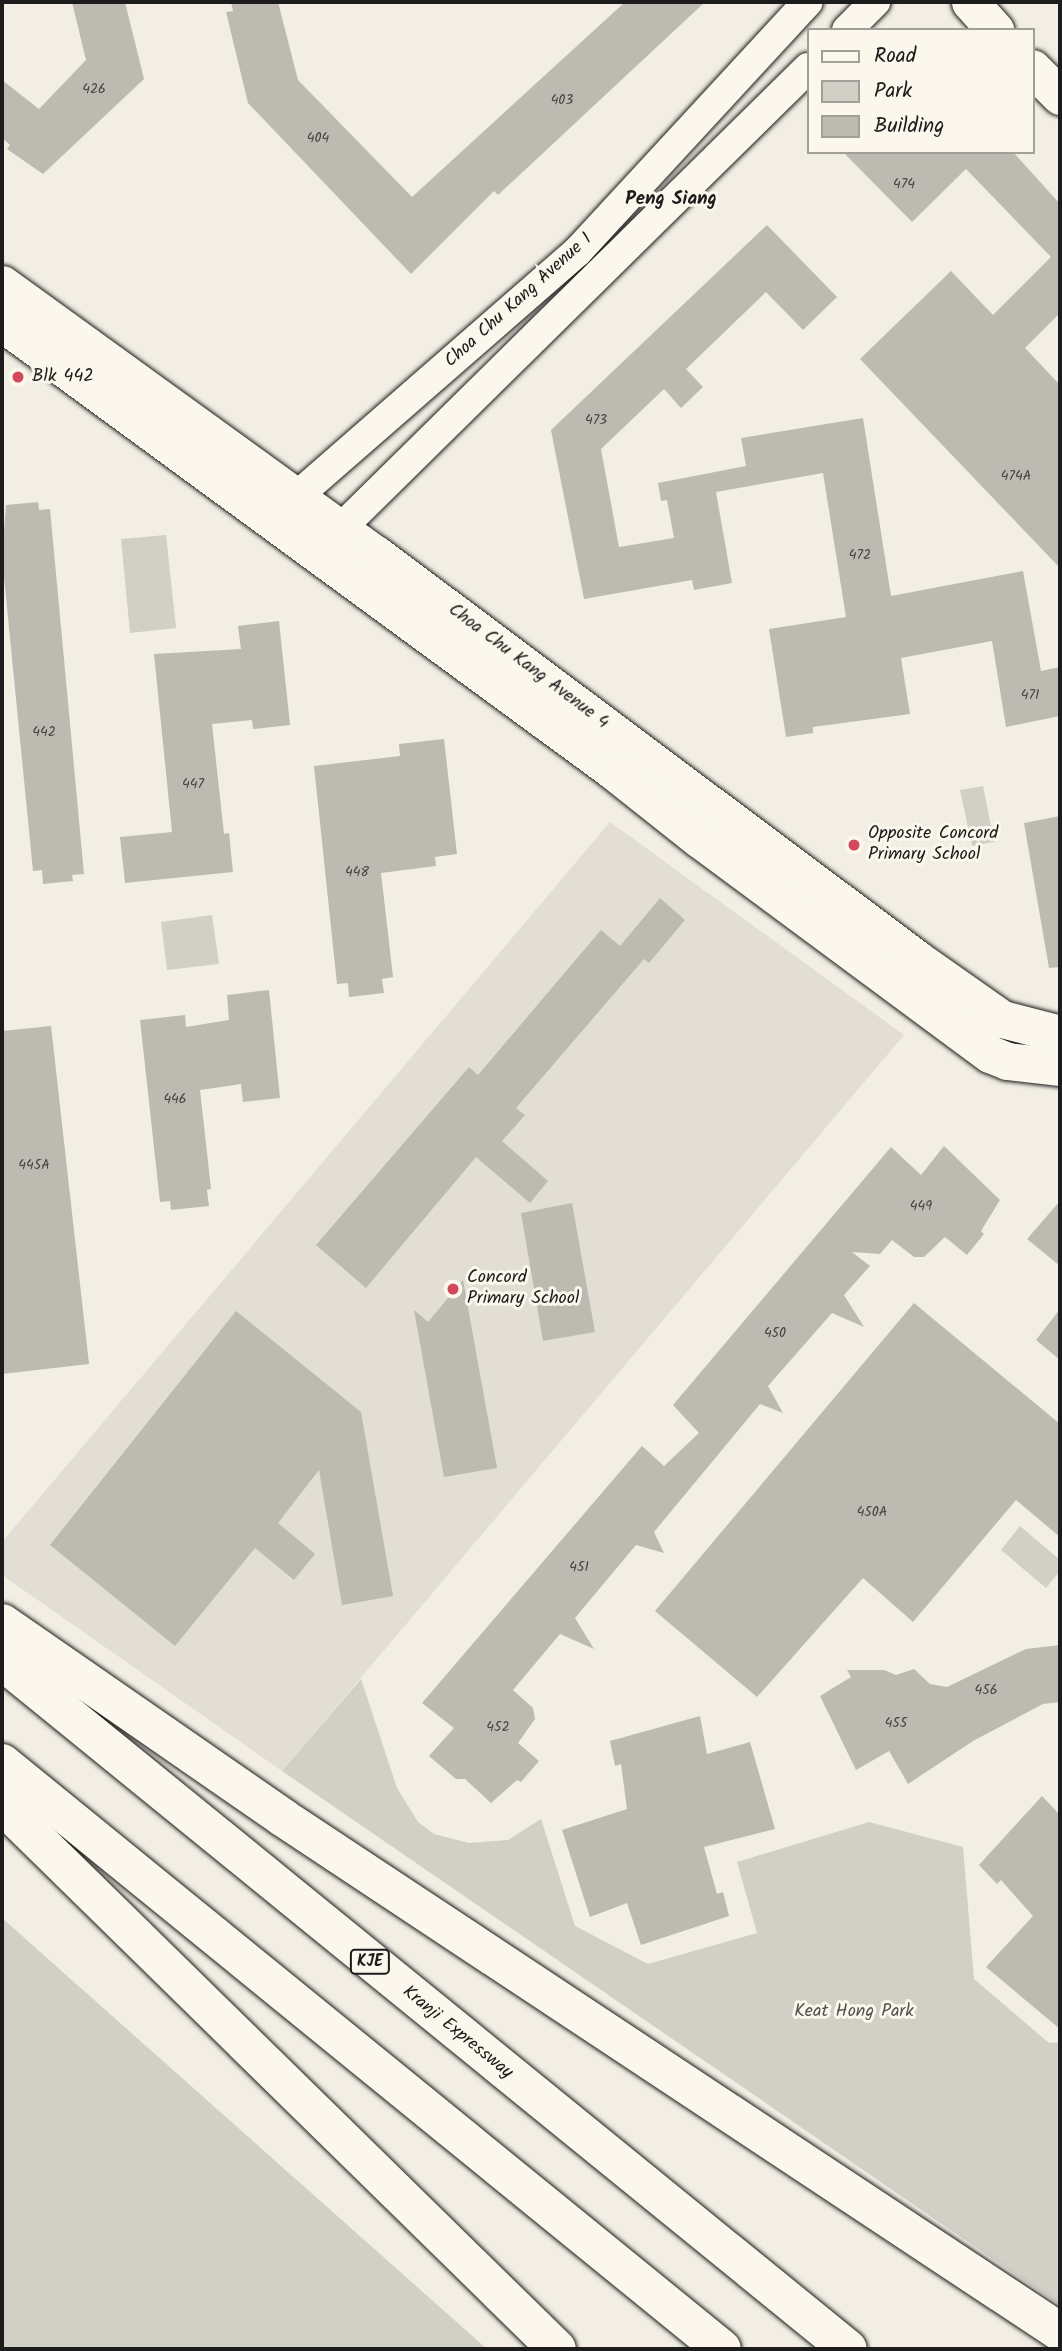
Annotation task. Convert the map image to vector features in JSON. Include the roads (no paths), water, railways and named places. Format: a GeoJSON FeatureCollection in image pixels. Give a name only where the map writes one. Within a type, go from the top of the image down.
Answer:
{"type":"FeatureCollection","features":[{"type":"Feature","properties":{"kind":"highway"},"geometry":{"type":"LineString","coordinates":[[2,1623],[282,1818],[1060,2332]]}},
{"type":"Feature","properties":{"kind":"highway","name":"Kranji Expressway"},"geometry":{"type":"LineString","coordinates":[[2,1661],[848,2349]]}},
{"type":"Feature","properties":{"kind":"highway"},"geometry":{"type":"LineString","coordinates":[[2,1763],[722,2349]]}},
{"type":"Feature","properties":{"kind":"highway"},"geometry":{"type":"LineString","coordinates":[[2,1805],[557,2349]]}},
{"type":"Feature","properties":{"kind":"street","name":"Choa Chu Kang Avenue 1"},"geometry":{"type":"LineString","coordinates":[[282,510],[577,252],[666,151],[808,2]]}},
{"type":"Feature","properties":{"kind":"street"},"geometry":{"type":"LineString","coordinates":[[849,28],[875,2]]}},
{"type":"Feature","properties":{"kind":"street"},"geometry":{"type":"LineString","coordinates":[[970,2],[993,28]]}},
{"type":"Feature","properties":{"kind":"street","name":"Choa Chu Kang Avenue 1"},"geometry":{"type":"LineString","coordinates":[[315,553],[806,70]]}},
{"type":"Feature","properties":{"kind":"street"},"geometry":{"type":"LineString","coordinates":[[1034,70],[1060,96]]}},
{"type":"Feature","properties":{"kind":"street","name":"Choa Chu Kang Avenue 4"},"geometry":{"type":"LineString","coordinates":[[2,284],[282,510],[315,553],[990,1054],[1007,1061],[1060,1066]]}},
{"type":"Feature","properties":{"kind":"street","name":"Choa Chu Kang Avenue 4"},"geometry":{"type":"LineString","coordinates":[[2,323],[282,510],[340,528],[917,959],[1002,1019],[1060,1034]]}},
{"type":"Feature","properties":{"kind":"place","name":"Blk 442"},"geometry":{"type":"Point","coordinates":[18,377]}},
{"type":"Feature","properties":{"kind":"place","name":"Opposite Concord Primary School"},"geometry":{"type":"Point","coordinates":[854,845]}},
{"type":"Feature","properties":{"kind":"place","name":"Concord Primary School"},"geometry":{"type":"Point","coordinates":[453,1289]}},
{"type":"Feature","properties":{"kind":"district","name":"Peng Siang"},"geometry":{"type":"Point","coordinates":[671,200]}},
{"type":"Feature","properties":{"kind":"park label","name":"Keat Hong Park"},"geometry":{"type":"Point","coordinates":[854,2012]}}]}
